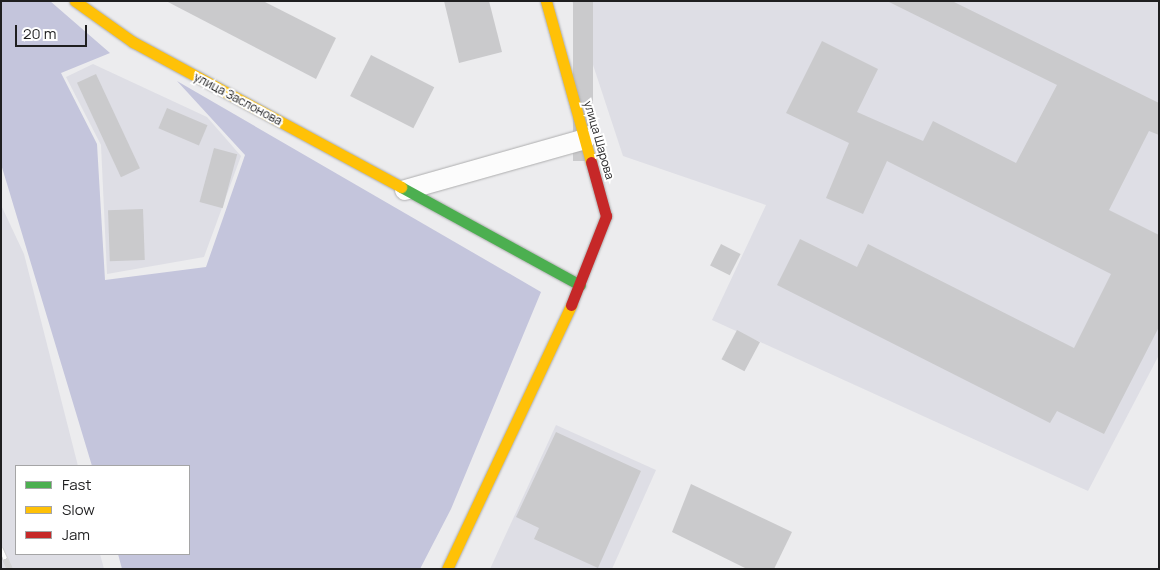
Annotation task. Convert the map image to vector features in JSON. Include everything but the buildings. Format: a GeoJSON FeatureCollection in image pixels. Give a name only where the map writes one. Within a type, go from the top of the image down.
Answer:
{"type":"FeatureCollection","features":[{"type":"Feature","properties":{"kind":"street","name":"улица Заслонова"},"geometry":{"type":"LineString","coordinates":[[75,1],[133,42],[580,285]]}},
{"type":"Feature","properties":{"kind":"street","name":"улица Шарова"},"geometry":{"type":"LineString","coordinates":[[447,569],[580,285],[606,216],[546,1]]}},
{"type":"Feature","properties":{"kind":"street"},"geometry":{"type":"LineString","coordinates":[[405,190],[584,139]]}},
{"type":"Feature","properties":{"kind":"shaded area"},"geometry":{"type":"Polygon","coordinates":[[[1,1],[50,1],[110,53],[61,73],[97,144],[105,280],[206,267],[245,155],[177,81],[541,292],[451,509],[420,569],[122,569],[118,555],[190,555],[190,465],[92,465],[1,164],[1,1]]]}},
{"type":"Feature","properties":{"kind":"shaded area"},"geometry":{"type":"Polygon","coordinates":[[[572,1],[1159,1],[1159,355],[1088,491],[712,320],[766,205],[623,156],[572,1]]]}},
{"type":"Feature","properties":{"kind":"shaded area"},"geometry":{"type":"Polygon","coordinates":[[[93,64],[207,117],[241,156],[204,257],[107,274],[101,145],[66,77],[93,64]]]}},
{"type":"Feature","properties":{"kind":"shaded area"},"geometry":{"type":"Polygon","coordinates":[[[1,205],[24,254],[78,465],[15,465],[15,555],[100,555],[104,569],[1,569],[1,205]]]}},
{"type":"Feature","properties":{"kind":"shaded area"},"geometry":{"type":"Polygon","coordinates":[[[556,425],[656,470],[612,569],[490,569],[556,425]]]}},
{"type":"Feature","properties":{"kind":"railway"},"geometry":{"type":"LineString","coordinates":[[1,549],[10,569]]}},
{"type":"Feature","properties":{"kind":"traffic: fast"},"geometry":{"type":"LineString","coordinates":[[401,187],[580,285]]}},
{"type":"Feature","properties":{"kind":"traffic: slow"},"geometry":{"type":"LineString","coordinates":[[75,1],[133,42],[401,187]]}},
{"type":"Feature","properties":{"kind":"traffic: slow"},"geometry":{"type":"LineString","coordinates":[[546,1],[591,162]]}},
{"type":"Feature","properties":{"kind":"traffic: slow"},"geometry":{"type":"LineString","coordinates":[[447,569],[571,305]]}},
{"type":"Feature","properties":{"kind":"traffic: jam"},"geometry":{"type":"LineString","coordinates":[[571,305],[606,216],[591,162]]}}]}
